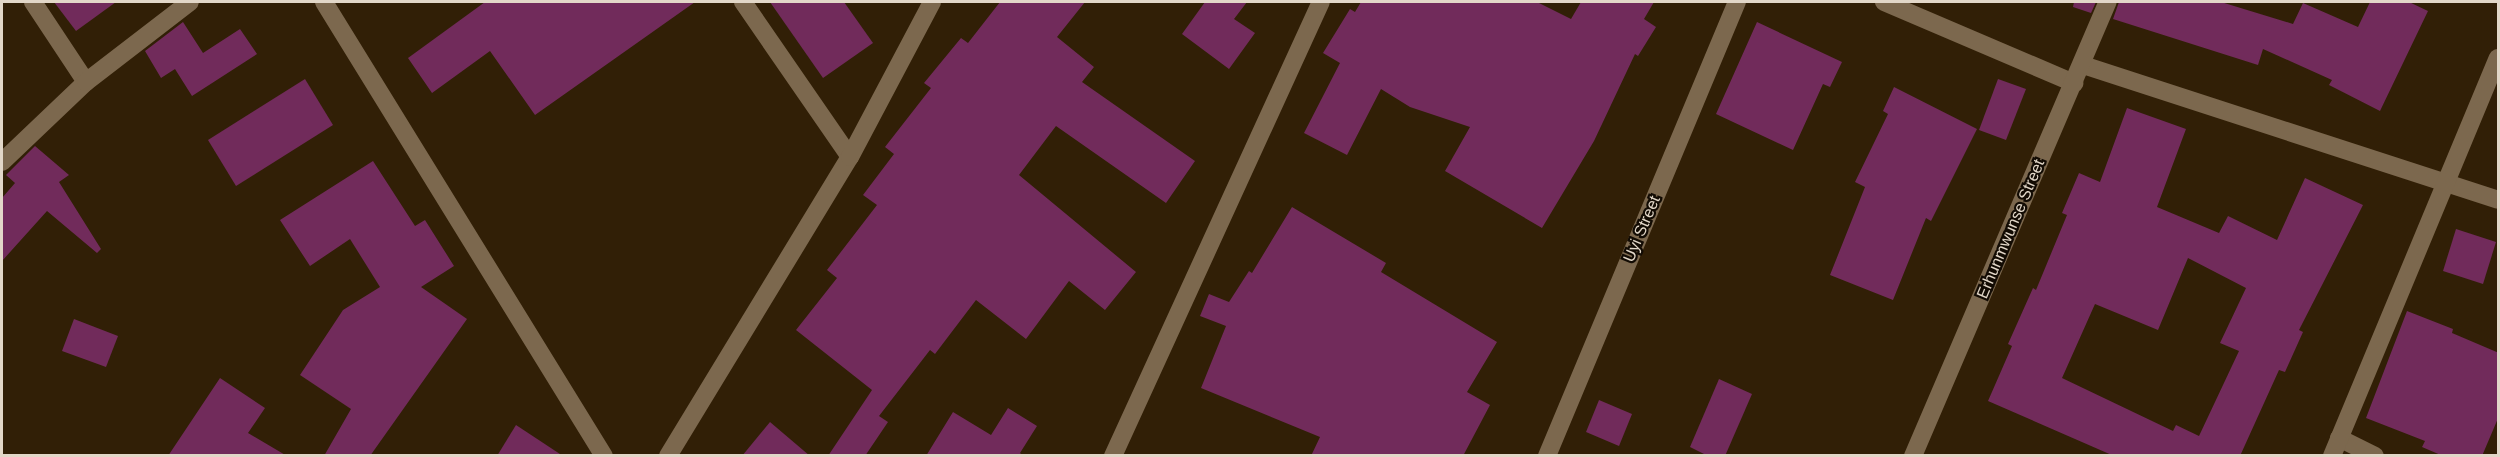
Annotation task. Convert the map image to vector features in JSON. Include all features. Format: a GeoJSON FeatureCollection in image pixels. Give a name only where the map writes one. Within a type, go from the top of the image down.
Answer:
{"type":"FeatureCollection","features":[{"type":"Feature","properties":{"kind":"street"},"geometry":{"type":"LineString","coordinates":[[33,2],[86,82]]}},
{"type":"Feature","properties":{"kind":"street"},"geometry":{"type":"LineString","coordinates":[[2,162],[86,82],[190,2]]}},
{"type":"Feature","properties":{"kind":"street"},"geometry":{"type":"LineString","coordinates":[[324,2],[604,456]]}},
{"type":"Feature","properties":{"kind":"street"},"geometry":{"type":"LineString","coordinates":[[743,2],[850,157]]}},
{"type":"Feature","properties":{"kind":"street"},"geometry":{"type":"LineString","coordinates":[[668,456],[850,157],[932,2]]}},
{"type":"Feature","properties":{"kind":"street"},"geometry":{"type":"LineString","coordinates":[[1113,456],[1321,2]]}},
{"type":"Feature","properties":{"kind":"street","name":"Uyi Street"},"geometry":{"type":"LineString","coordinates":[[1547,456],[1737,2]]}},
{"type":"Feature","properties":{"kind":"street"},"geometry":{"type":"LineString","coordinates":[[1884,2],[2074,83]]}},
{"type":"Feature","properties":{"kind":"street","name":"Erhunmwunse Street"},"geometry":{"type":"LineString","coordinates":[[1913,456],[2083,66],[2108,2]]}},
{"type":"Feature","properties":{"kind":"street"},"geometry":{"type":"LineString","coordinates":[[2332,456],[2499,58]]}},
{"type":"Feature","properties":{"kind":"street"},"geometry":{"type":"LineString","coordinates":[[2083,66],[2499,200]]}},
{"type":"Feature","properties":{"kind":"street"},"geometry":{"type":"LineString","coordinates":[[2339,438],[2374,456]]}},
{"type":"Feature","properties":{"kind":"building"},"geometry":{"type":"Polygon","coordinates":[[[54,2],[116,2],[76,31],[54,2]]]}},
{"type":"Feature","properties":{"kind":"building"},"geometry":{"type":"Polygon","coordinates":[[[485,2],[695,2],[535,115],[490,51],[432,93],[408,58],[485,2]]]}},
{"type":"Feature","properties":{"kind":"building"},"geometry":{"type":"Polygon","coordinates":[[[770,2],[844,2],[873,43],[823,78],[770,2]]]}},
{"type":"Feature","properties":{"kind":"building"},"geometry":{"type":"Polygon","coordinates":[[[1000,2],[1085,2],[1057,37],[1094,67],[1082,82],[1195,161],[1166,203],[1056,126],[1019,175],[1136,272],[1105,310],[1069,281],[1026,339],[976,300],[935,354],[930,350],[879,416],[888,422],[865,456],[828,456],[872,390],[796,330],[837,278],[827,270],[877,205],[863,195],[894,154],[885,147],[931,88],[924,83],[961,38],[968,43],[1000,2]]]}},
{"type":"Feature","properties":{"kind":"building"},"geometry":{"type":"Polygon","coordinates":[[[1205,2],[1247,2],[1234,19],[1255,33],[1229,69],[1182,34],[1205,2]]]}},
{"type":"Feature","properties":{"kind":"building"},"geometry":{"type":"Polygon","coordinates":[[[1361,2],[1537,2],[1571,19],[1581,2],[1654,2],[1644,19],[1656,27],[1638,56],[1635,54],[1594,141],[1542,228],[1445,171],[1470,127],[1410,107],[1381,89],[1347,155],[1304,133],[1340,63],[1323,53],[1350,9],[1355,12],[1361,2]]]}},
{"type":"Feature","properties":{"kind":"building"},"geometry":{"type":"Polygon","coordinates":[[[2074,2],[2096,2],[2091,13],[2073,7],[2074,2]]]}},
{"type":"Feature","properties":{"kind":"building"},"geometry":{"type":"Polygon","coordinates":[[[2119,2],[2221,2],[2293,24],[2303,3],[2358,27],[2370,2],[2409,2],[2428,11],[2380,111],[2329,85],[2332,80],[2263,49],[2258,65],[2113,19],[2119,2]]]}},
{"type":"Feature","properties":{"kind":"building"},"geometry":{"type":"Polygon","coordinates":[[[183,22],[203,53],[240,29],[257,54],[192,96],[175,69],[161,78],[145,51],[183,22]]]}},
{"type":"Feature","properties":{"kind":"building"},"geometry":{"type":"Polygon","coordinates":[[[1757,22],[1842,62],[1830,87],[1823,84],[1793,150],[1716,114],[1757,22]]]}},
{"type":"Feature","properties":{"kind":"building"},"geometry":{"type":"Polygon","coordinates":[[[305,79],[333,125],[236,186],[208,140],[305,79]]]}},
{"type":"Feature","properties":{"kind":"building"},"geometry":{"type":"Polygon","coordinates":[[[1998,79],[2026,89],[2006,140],[1979,130],[1998,79]]]}},
{"type":"Feature","properties":{"kind":"building"},"geometry":{"type":"Polygon","coordinates":[[[1894,87],[1977,129],[1931,221],[1926,218],[1893,300],[1830,275],[1865,187],[1855,182],[1888,114],[1883,111],[1894,87]]]}},
{"type":"Feature","properties":{"kind":"building"},"geometry":{"type":"Polygon","coordinates":[[[2127,108],[2186,129],[2157,207],[2219,233],[2228,216],[2277,240],[2305,178],[2363,205],[2299,330],[2303,332],[2285,372],[2279,370],[2240,456],[2114,456],[1988,401],[2012,346],[2008,344],[2033,288],[2036,290],[2067,215],[2062,213],[2079,173],[2100,182],[2127,108]],[[2188,258],[2158,330],[2095,304],[2062,378],[2173,431],[2176,425],[2199,436],[2239,351],[2220,343],[2246,288],[2188,258]]]}},
{"type":"Feature","properties":{"kind":"building"},"geometry":{"type":"Polygon","coordinates":[[[35,146],[69,175],[59,182],[101,249],[97,253],[47,211],[2,261],[2,198],[15,183],[6,175],[35,146]]]}},
{"type":"Feature","properties":{"kind":"building"},"geometry":{"type":"Polygon","coordinates":[[[373,161],[415,226],[425,220],[454,266],[421,287],[467,319],[370,456],[324,456],[351,409],[300,375],[343,310],[380,287],[350,239],[310,266],[280,220],[373,161]]]}},
{"type":"Feature","properties":{"kind":"building"},"geometry":{"type":"Polygon","coordinates":[[[1292,207],[1386,263],[1381,272],[1497,342],[1467,392],[1490,405],[1463,456],[1311,456],[1320,437],[1201,388],[1226,326],[1200,316],[1209,294],[1229,302],[1249,271],[1252,273],[1292,207]]]}},
{"type":"Feature","properties":{"kind":"building"},"geometry":{"type":"Polygon","coordinates":[[[2456,229],[2496,242],[2483,284],[2443,271],[2456,229]]]}},
{"type":"Feature","properties":{"kind":"building"},"geometry":{"type":"Polygon","coordinates":[[[2407,311],[2453,329],[2452,333],[2499,353],[2499,416],[2482,456],[2443,456],[2422,447],[2425,441],[2366,418],[2407,311]]]}},
{"type":"Feature","properties":{"kind":"building"},"geometry":{"type":"Polygon","coordinates":[[[74,319],[118,336],[106,367],[62,351],[74,319]]]}},
{"type":"Feature","properties":{"kind":"building"},"geometry":{"type":"Polygon","coordinates":[[[220,378],[265,408],[248,433],[287,456],[168,456],[220,378]]]}},
{"type":"Feature","properties":{"kind":"building"},"geometry":{"type":"Polygon","coordinates":[[[1719,379],[1752,394],[1725,456],[1708,456],[1690,447],[1719,379]]]}},
{"type":"Feature","properties":{"kind":"building"},"geometry":{"type":"Polygon","coordinates":[[[1599,400],[1632,414],[1619,446],[1586,432],[1599,400]]]}},
{"type":"Feature","properties":{"kind":"building"},"geometry":{"type":"Polygon","coordinates":[[[1008,408],[1037,426],[1020,453],[1023,456],[926,456],[953,412],[991,435],[1008,408]]]}},
{"type":"Feature","properties":{"kind":"building"},"geometry":{"type":"Polygon","coordinates":[[[770,422],[810,456],[742,456],[770,422]]]}},
{"type":"Feature","properties":{"kind":"building"},"geometry":{"type":"Polygon","coordinates":[[[516,425],[563,456],[497,456],[516,425]]]}}]}
